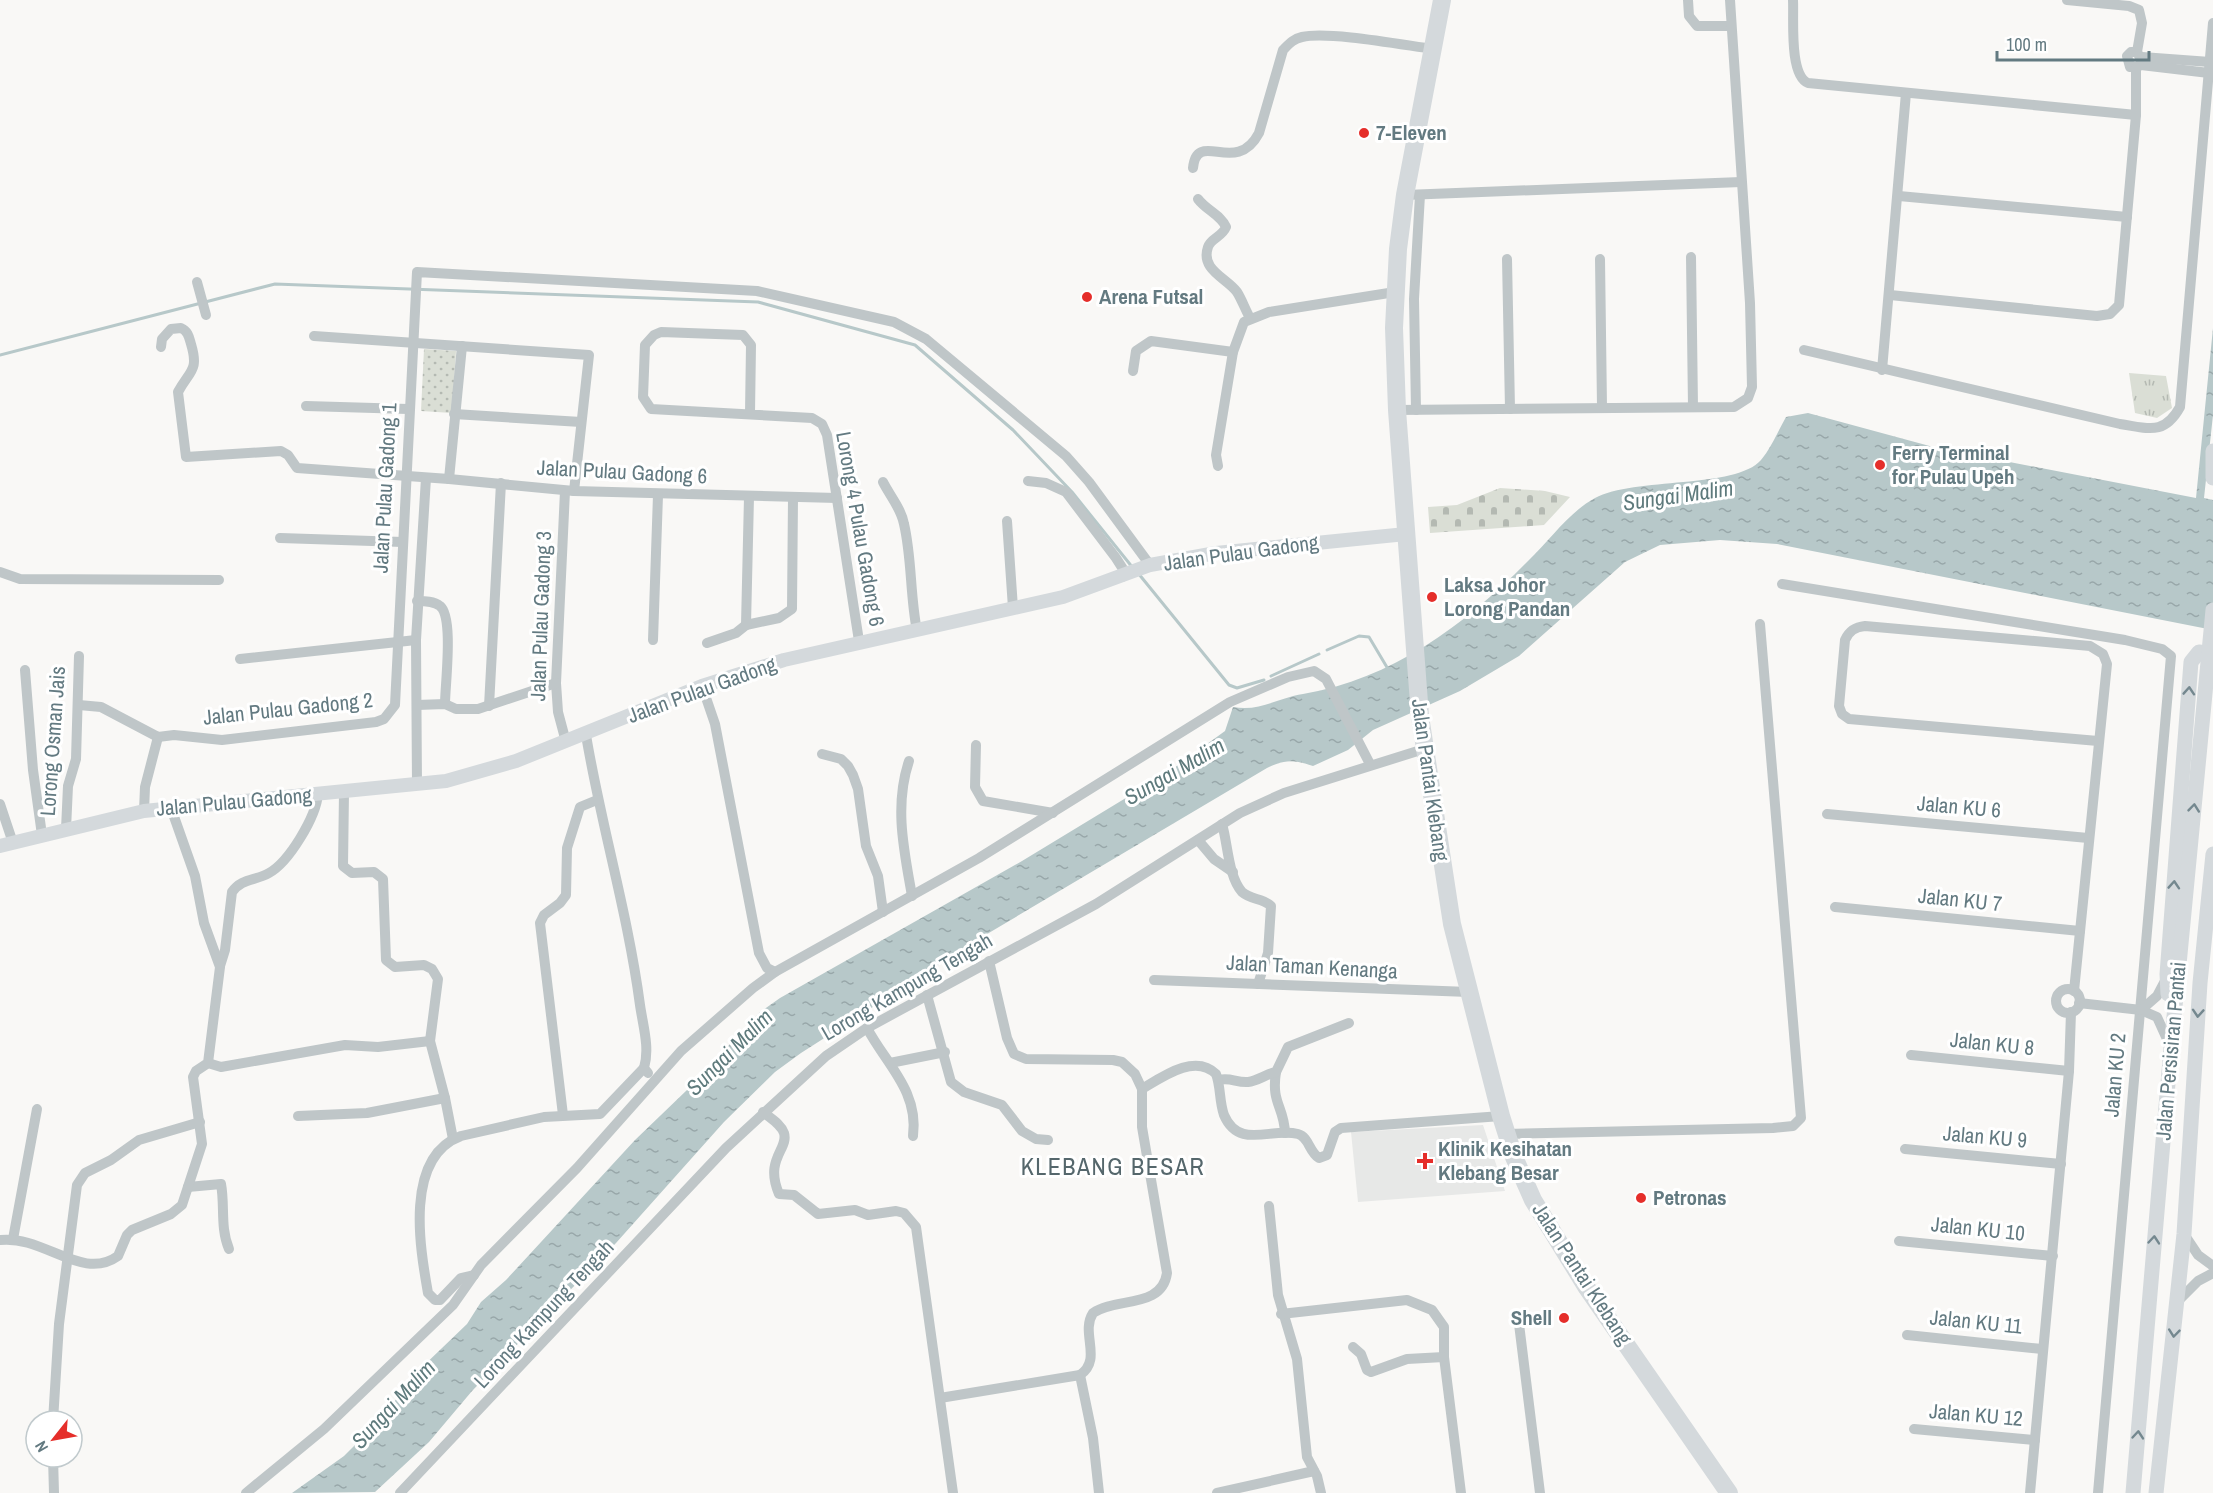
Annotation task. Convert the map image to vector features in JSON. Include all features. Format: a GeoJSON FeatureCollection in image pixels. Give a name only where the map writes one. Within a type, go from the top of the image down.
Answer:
{"type":"FeatureCollection","features":[{"type":"Feature","properties":{"kind":"highway","name":"Jalan Pantai Klebang"},"geometry":{"type":"LineString","coordinates":[[1442,0],[1395,292],[1397,410],[1420,716],[1452,924],[1504,1125],[1524,1181],[1548,1227],[1727,1492]]}},
{"type":"Feature","properties":{"kind":"main road"},"geometry":{"type":"LineString","coordinates":[[2213,451],[2213,478]]}},
{"type":"Feature","properties":{"kind":"main road","name":"Jalan Pulau Gadong"},"geometry":{"type":"LineString","coordinates":[[7,844],[144,811],[417,785],[475,774],[586,735],[702,686],[784,660],[859,641],[917,631],[1063,597],[1147,566],[1216,553],[1406,534]]}},
{"type":"Feature","properties":{"kind":"main road","name":"Jalan Persisiran Pantai"},"geometry":{"type":"LineString","coordinates":[[2133,1493],[2171,1048],[2213,610]]}},
{"type":"Feature","properties":{"kind":"main road"},"geometry":{"type":"LineString","coordinates":[[2171,1048],[2167,974],[2191,662],[2199,652],[2213,654]]}},
{"type":"Feature","properties":{"kind":"main road","name":"Jalan Persisiran Pantai"},"geometry":{"type":"LineString","coordinates":[[2156,1493],[2184,1234],[2200,983],[2213,854]]}},
{"type":"Feature","properties":{"kind":"main road"},"geometry":{"type":"LineString","coordinates":[[2200,983],[2213,936]]}},
{"type":"Feature","properties":{"kind":"street"},"geometry":{"type":"LineString","coordinates":[[1688,0],[1689,16],[1697,26],[1731,26]]}},
{"type":"Feature","properties":{"kind":"street"},"geometry":{"type":"LineString","coordinates":[[1397,410],[1602,406],[1734,407],[1746,401],[1751,393],[1750,303],[1730,0]]}},
{"type":"Feature","properties":{"kind":"street"},"geometry":{"type":"LineString","coordinates":[[1793,0],[1796,69],[1803,81],[2136,115]]}},
{"type":"Feature","properties":{"kind":"street"},"geometry":{"type":"LineString","coordinates":[[1890,295],[2104,316],[2119,305],[2142,23],[2139,10],[2129,6],[2067,0]]}},
{"type":"Feature","properties":{"kind":"street"},"geometry":{"type":"LineString","coordinates":[[1804,350],[2120,424],[2156,429],[2167,425],[2180,407],[2213,23]]}},
{"type":"Feature","properties":{"kind":"street"},"geometry":{"type":"LineString","coordinates":[[1193,168],[1194,160],[1202,152],[1211,150],[1237,154],[1253,145],[1259,133],[1283,50],[1290,42],[1300,38],[1323,36],[1433,49]]}},
{"type":"Feature","properties":{"kind":"street"},"geometry":{"type":"LineString","coordinates":[[2139,60],[2211,67]]}},
{"type":"Feature","properties":{"kind":"street"},"geometry":{"type":"LineString","coordinates":[[1882,369],[1899,196],[1906,93]]}},
{"type":"Feature","properties":{"kind":"street"},"geometry":{"type":"LineString","coordinates":[[1416,410],[1412,195],[1741,182]]}},
{"type":"Feature","properties":{"kind":"street"},"geometry":{"type":"LineString","coordinates":[[1899,196],[2127,217]]}},
{"type":"Feature","properties":{"kind":"street"},"geometry":{"type":"LineString","coordinates":[[1198,199],[1204,207],[1223,220],[1226,227],[1220,238],[1210,244],[1207,249],[1210,265],[1215,274],[1236,292],[1250,318]]}},
{"type":"Feature","properties":{"kind":"street"},"geometry":{"type":"LineString","coordinates":[[1691,257],[1693,407]]}},
{"type":"Feature","properties":{"kind":"street"},"geometry":{"type":"LineString","coordinates":[[1507,259],[1510,409]]}},
{"type":"Feature","properties":{"kind":"street"},"geometry":{"type":"LineString","coordinates":[[1600,259],[1602,406]]}},
{"type":"Feature","properties":{"kind":"street","name":"Jalan Pulau Gadong 1"},"geometry":{"type":"LineString","coordinates":[[395,705],[408,409],[417,274],[757,291],[894,322],[926,339],[1066,456],[1089,482],[1147,566]]}},
{"type":"Feature","properties":{"kind":"street"},"geometry":{"type":"LineString","coordinates":[[197,284],[206,315]]}},
{"type":"Feature","properties":{"kind":"street"},"geometry":{"type":"LineString","coordinates":[[1218,466],[1216,455],[1233,352],[1241,327],[1250,318],[1269,312],[1395,292]]}},
{"type":"Feature","properties":{"kind":"street","name":"Jalan Pulau Gadong 6"},"geometry":{"type":"LineString","coordinates":[[161,347],[162,339],[171,329],[181,328],[188,333],[195,358],[191,374],[178,392],[186,457],[281,451],[288,455],[297,468],[501,483],[570,491],[837,498]]}},
{"type":"Feature","properties":{"kind":"street"},"geometry":{"type":"LineString","coordinates":[[661,332],[743,335],[751,345],[750,413],[658,411],[647,405],[644,397],[645,345],[649,339],[661,332]]}},
{"type":"Feature","properties":{"kind":"street"},"geometry":{"type":"LineString","coordinates":[[314,336],[462,346],[449,479]]}},
{"type":"Feature","properties":{"kind":"street"},"geometry":{"type":"LineString","coordinates":[[1133,371],[1136,351],[1150,341],[1233,352]]}},
{"type":"Feature","properties":{"kind":"street","name":"Jalan Pulau Gadong 3"},"geometry":{"type":"LineString","coordinates":[[462,346],[589,355],[570,491],[556,683],[558,712],[566,742]]}},
{"type":"Feature","properties":{"kind":"street"},"geometry":{"type":"LineString","coordinates":[[306,406],[408,409]]}},
{"type":"Feature","properties":{"kind":"street","name":"Lorong 4 Pulau Gadong 6"},"geometry":{"type":"LineString","coordinates":[[750,413],[812,418],[822,424],[827,435],[859,641]]}},
{"type":"Feature","properties":{"kind":"street"},"geometry":{"type":"LineString","coordinates":[[454,414],[581,422]]}},
{"type":"Feature","properties":{"kind":"street"},"geometry":{"type":"LineString","coordinates":[[417,785],[417,601],[426,478]]}},
{"type":"Feature","properties":{"kind":"street"},"geometry":{"type":"LineString","coordinates":[[1028,481],[1046,483],[1066,492],[1127,575]]}},
{"type":"Feature","properties":{"kind":"street"},"geometry":{"type":"LineString","coordinates":[[883,482],[900,511],[904,525],[911,598],[917,631]]}},
{"type":"Feature","properties":{"kind":"street"},"geometry":{"type":"LineString","coordinates":[[489,706],[501,483]]}},
{"type":"Feature","properties":{"kind":"street"},"geometry":{"type":"LineString","coordinates":[[653,640],[658,495]]}},
{"type":"Feature","properties":{"kind":"street"},"geometry":{"type":"LineString","coordinates":[[746,625],[749,497]]}},
{"type":"Feature","properties":{"kind":"street"},"geometry":{"type":"LineString","coordinates":[[707,643],[736,633],[746,625],[779,618],[792,609],[793,498]]}},
{"type":"Feature","properties":{"kind":"street"},"geometry":{"type":"LineString","coordinates":[[1007,521],[1013,608]]}},
{"type":"Feature","properties":{"kind":"street"},"geometry":{"type":"LineString","coordinates":[[280,538],[403,542]]}},
{"type":"Feature","properties":{"kind":"street"},"geometry":{"type":"LineString","coordinates":[[0,572],[20,579],[219,580]]}},
{"type":"Feature","properties":{"kind":"street","name":"Jalan KU 2"},"geometry":{"type":"LineString","coordinates":[[1782,584],[2125,640],[2167,651],[2172,660],[2098,1493]]}},
{"type":"Feature","properties":{"kind":"street"},"geometry":{"type":"LineString","coordinates":[[417,601],[433,602],[440,606],[448,619],[445,704]]}},
{"type":"Feature","properties":{"kind":"street"},"geometry":{"type":"LineString","coordinates":[[1142,1089],[1172,1072],[1190,1066],[1212,1069],[1219,1080],[1225,1116],[1237,1132],[1254,1136],[1284,1133],[1302,1136],[1319,1158],[1327,1155],[1335,1132],[1341,1128],[1504,1125],[1773,1128],[1793,1126],[1801,1118],[1760,624]]}},
{"type":"Feature","properties":{"kind":"street"},"geometry":{"type":"LineString","coordinates":[[2079,1003],[2074,991],[2107,664],[2103,654],[2090,646],[1864,626],[1857,627],[1848,633],[1845,640],[1839,706],[1842,714],[1849,719],[2098,741]]}},
{"type":"Feature","properties":{"kind":"street"},"geometry":{"type":"LineString","coordinates":[[240,659],[416,640]]}},
{"type":"Feature","properties":{"kind":"street","name":"Lorong Osman Jais"},"geometry":{"type":"LineString","coordinates":[[66,829],[68,786],[76,759],[80,656]]}},
{"type":"Feature","properties":{"kind":"street"},"geometry":{"type":"LineString","coordinates":[[25,670],[33,770],[42,835]]}},
{"type":"Feature","properties":{"kind":"street"},"geometry":{"type":"LineString","coordinates":[[246,1493],[324,1429],[453,1305],[481,1264],[577,1168],[681,1051],[775,972],[912,896],[1053,813],[1230,702],[1307,671],[1320,674],[1326,679],[1370,764]]}},
{"type":"Feature","properties":{"kind":"street"},"geometry":{"type":"LineString","coordinates":[[417,705],[445,704],[467,711],[489,706],[556,683]]}},
{"type":"Feature","properties":{"kind":"street"},"geometry":{"type":"LineString","coordinates":[[702,686],[719,746],[759,953],[767,968],[775,972]]}},
{"type":"Feature","properties":{"kind":"street","name":"Jalan Pulau Gadong 2"},"geometry":{"type":"LineString","coordinates":[[79,705],[101,707],[158,737],[174,735],[222,740],[376,722],[384,718],[395,705]]}},
{"type":"Feature","properties":{"kind":"street"},"geometry":{"type":"LineString","coordinates":[[474,1275],[461,1278],[440,1300],[435,1300],[428,1293],[420,1232],[422,1187],[430,1165],[453,1139],[563,1115],[600,1114],[644,1068],[647,1052],[635,965],[597,800],[586,735]]}},
{"type":"Feature","properties":{"kind":"street"},"geometry":{"type":"LineString","coordinates":[[144,811],[145,788],[158,737]]}},
{"type":"Feature","properties":{"kind":"street"},"geometry":{"type":"LineString","coordinates":[[976,746],[975,787],[983,801],[1053,813]]}},
{"type":"Feature","properties":{"kind":"street","name":"Lorong Kampung Tengah"},"geometry":{"type":"LineString","coordinates":[[400,1493],[726,1148],[813,1066],[867,1028],[1096,904],[1222,824],[1264,801],[1370,764],[1424,749]]}},
{"type":"Feature","properties":{"kind":"street"},"geometry":{"type":"LineString","coordinates":[[822,754],[841,759],[853,776],[858,789],[866,846],[878,876],[883,912]]}},
{"type":"Feature","properties":{"kind":"street"},"geometry":{"type":"LineString","coordinates":[[909,761],[902,788],[901,825],[912,896]]}},
{"type":"Feature","properties":{"kind":"street"},"geometry":{"type":"LineString","coordinates":[[344,792],[343,866],[352,873],[374,872],[383,879],[386,960],[395,968],[424,965],[432,969],[438,979],[430,1041],[453,1139]]}},
{"type":"Feature","properties":{"kind":"street"},"geometry":{"type":"LineString","coordinates":[[0,1240],[13,1239],[34,1243],[86,1264],[99,1265],[118,1256],[127,1235],[132,1230],[177,1210],[188,1187],[202,1144],[193,1077],[196,1071],[208,1063],[232,892],[238,885],[267,874],[284,861],[314,816],[318,794]]}},
{"type":"Feature","properties":{"kind":"street"},"geometry":{"type":"LineString","coordinates":[[563,1115],[540,923],[543,915],[560,903],[566,895],[567,848],[580,807],[597,800]]}},
{"type":"Feature","properties":{"kind":"street"},"geometry":{"type":"LineString","coordinates":[[0,804],[7,844]]}},
{"type":"Feature","properties":{"kind":"street"},"geometry":{"type":"LineString","coordinates":[[171,808],[195,876],[204,922],[220,967]]}},
{"type":"Feature","properties":{"kind":"street","name":"Jalan KU 6"},"geometry":{"type":"LineString","coordinates":[[1827,814],[2088,838]]}},
{"type":"Feature","properties":{"kind":"street"},"geometry":{"type":"LineString","coordinates":[[1222,824],[1233,872],[1244,893],[1267,902],[1271,906],[1268,953],[1258,984]]}},
{"type":"Feature","properties":{"kind":"street"},"geometry":{"type":"LineString","coordinates":[[1198,840],[1214,859],[1233,872]]}},
{"type":"Feature","properties":{"kind":"street","name":"Jalan KU 7"},"geometry":{"type":"LineString","coordinates":[[1835,907],[2080,931]]}},
{"type":"Feature","properties":{"kind":"street"},"geometry":{"type":"LineString","coordinates":[[940,1398],[1080,1374],[1090,1366],[1092,1360],[1088,1326],[1093,1313],[1106,1306],[1154,1295],[1166,1282],[1167,1273],[1142,1127],[1142,1089],[1135,1074],[1122,1062],[1102,1059],[1026,1059],[1014,1054],[1007,1038],[989,961]]}},
{"type":"Feature","properties":{"kind":"street"},"geometry":{"type":"LineString","coordinates":[[2140,1010],[2164,987],[2167,974]]}},
{"type":"Feature","properties":{"kind":"street","name":"Jalan Taman Kenanga"},"geometry":{"type":"LineString","coordinates":[[1154,980],[1469,993]]}},
{"type":"Feature","properties":{"kind":"street"},"geometry":{"type":"LineString","coordinates":[[2071,1012],[2060,1010],[2056,999],[2063,990],[2074,991]]}},
{"type":"Feature","properties":{"kind":"street"},"geometry":{"type":"LineString","coordinates":[[927,995],[945,1052],[951,1082],[957,1089],[1002,1105],[1022,1131],[1036,1139],[1048,1140]]}},
{"type":"Feature","properties":{"kind":"street"},"geometry":{"type":"LineString","coordinates":[[2079,1003],[2140,1010],[2157,1017],[2171,1048]]}},
{"type":"Feature","properties":{"kind":"street"},"geometry":{"type":"LineString","coordinates":[[2030,1493],[2069,1071],[2071,1012],[2079,1003]]}},
{"type":"Feature","properties":{"kind":"street"},"geometry":{"type":"LineString","coordinates":[[1284,1133],[1283,1116],[1274,1098],[1276,1072],[1288,1047],[1349,1023]]}},
{"type":"Feature","properties":{"kind":"street"},"geometry":{"type":"LineString","coordinates":[[867,1028],[878,1050],[906,1088],[914,1110],[913,1136]]}},
{"type":"Feature","properties":{"kind":"street"},"geometry":{"type":"LineString","coordinates":[[208,1063],[221,1067],[345,1046],[378,1047],[430,1041]]}},
{"type":"Feature","properties":{"kind":"street"},"geometry":{"type":"LineString","coordinates":[[890,1064],[945,1052]]}},
{"type":"Feature","properties":{"kind":"street","name":"Jalan KU 8"},"geometry":{"type":"LineString","coordinates":[[1911,1055],[2069,1071]]}},
{"type":"Feature","properties":{"kind":"street"},"geometry":{"type":"LineString","coordinates":[[644,1068],[654,1080]]}},
{"type":"Feature","properties":{"kind":"street"},"geometry":{"type":"LineString","coordinates":[[1219,1080],[1227,1078],[1251,1082],[1267,1073],[1276,1072]]}},
{"type":"Feature","properties":{"kind":"street"},"geometry":{"type":"LineString","coordinates":[[298,1116],[367,1113],[445,1098]]}},
{"type":"Feature","properties":{"kind":"street"},"geometry":{"type":"LineString","coordinates":[[13,1239],[38,1109]]}},
{"type":"Feature","properties":{"kind":"street"},"geometry":{"type":"LineString","coordinates":[[763,1112],[784,1132],[784,1138],[772,1168],[779,1194],[794,1195],[818,1214],[855,1210],[868,1215],[896,1211],[904,1213],[916,1227],[953,1493]]}},
{"type":"Feature","properties":{"kind":"street"},"geometry":{"type":"LineString","coordinates":[[54,1409],[59,1324],[69,1258],[75,1193],[85,1173],[111,1160],[139,1140],[200,1122]]}},
{"type":"Feature","properties":{"kind":"street","name":"Jalan KU 9"},"geometry":{"type":"LineString","coordinates":[[1905,1149],[2061,1164]]}},
{"type":"Feature","properties":{"kind":"street"},"geometry":{"type":"LineString","coordinates":[[188,1187],[221,1184],[224,1202],[223,1226],[229,1249]]}},
{"type":"Feature","properties":{"kind":"street"},"geometry":{"type":"LineString","coordinates":[[1269,1206],[1281,1314],[1297,1359],[1307,1457],[1321,1493]]}},
{"type":"Feature","properties":{"kind":"street"},"geometry":{"type":"LineString","coordinates":[[2184,1234],[2198,1255],[2213,1266]]}},
{"type":"Feature","properties":{"kind":"street","name":"Jalan KU 10"},"geometry":{"type":"LineString","coordinates":[[1899,1240],[2053,1256]]}},
{"type":"Feature","properties":{"kind":"street"},"geometry":{"type":"LineString","coordinates":[[2177,1302],[2198,1281],[2213,1273]]}},
{"type":"Feature","properties":{"kind":"street"},"geometry":{"type":"LineString","coordinates":[[1281,1314],[1407,1300],[1432,1310],[1440,1319],[1443,1327],[1444,1357],[1461,1493]]}},
{"type":"Feature","properties":{"kind":"street"},"geometry":{"type":"LineString","coordinates":[[1518,1316],[1540,1493]]}},
{"type":"Feature","properties":{"kind":"street","name":"Jalan KU 11"},"geometry":{"type":"LineString","coordinates":[[1907,1335],[2042,1349]]}},
{"type":"Feature","properties":{"kind":"street"},"geometry":{"type":"LineString","coordinates":[[1353,1347],[1361,1354],[1366,1370],[1371,1372],[1407,1359],[1444,1357]]}},
{"type":"Feature","properties":{"kind":"street"},"geometry":{"type":"LineString","coordinates":[[1080,1374],[1093,1438],[1099,1493]]}},
{"type":"Feature","properties":{"kind":"street","name":"Jalan KU 12"},"geometry":{"type":"LineString","coordinates":[[1914,1429],[2035,1440]]}},
{"type":"Feature","properties":{"kind":"street"},"geometry":{"type":"LineString","coordinates":[[53,1469],[54,1493]]}},
{"type":"Feature","properties":{"kind":"street"},"geometry":{"type":"LineString","coordinates":[[1217,1493],[1314,1471]]}},
{"type":"Feature","properties":{"kind":"shaded area","name":"Klinik Kesihatan Klebang Besar"},"geometry":{"type":"Polygon","coordinates":[[[1483,1125],[1505,1191],[1358,1202],[1351,1132],[1483,1125]]]}},
{"type":"Feature","properties":{"kind":"green space"},"geometry":{"type":"Polygon","coordinates":[[[424,349],[456,351],[452,413],[421,411],[424,349]]]}},
{"type":"Feature","properties":{"kind":"green space"},"geometry":{"type":"Polygon","coordinates":[[[2129,373],[2166,376],[2172,408],[2157,418],[2135,413],[2129,373]]]}},
{"type":"Feature","properties":{"kind":"green space"},"geometry":{"type":"Polygon","coordinates":[[[1500,488],[1545,491],[1570,497],[1544,525],[1430,533],[1428,507],[1457,505],[1500,488]]]}},
{"type":"Feature","properties":{"kind":"water","name":"Sungai Malim"},"geometry":{"type":"Polygon","coordinates":[[[2213,328],[2213,415],[2204,498],[2213,500],[2213,630],[1777,544],[1720,540],[1660,545],[1625,562],[1519,656],[1460,691],[1373,730],[1348,750],[1313,766],[1290,761],[1267,768],[982,937],[801,1053],[775,1072],[724,1122],[616,1243],[472,1391],[429,1442],[375,1492],[292,1493],[344,1456],[381,1419],[416,1373],[467,1324],[481,1302],[506,1280],[635,1140],[687,1090],[759,1013],[780,998],[1022,861],[1167,773],[1225,731],[1233,707],[1252,708],[1336,687],[1397,662],[1454,627],[1480,606],[1529,560],[1568,518],[1595,498],[1634,487],[1708,479],[1748,469],[1765,455],[1786,417],[1808,413],[1937,448],[2196,498],[2213,328]]]}},
{"type":"Feature","properties":{"kind":"waterway"},"geometry":{"type":"LineString","coordinates":[[0,355],[275,284],[758,302],[915,345],[1013,430],[1072,492],[1133,568]]}},
{"type":"Feature","properties":{"kind":"waterway"},"geometry":{"type":"LineString","coordinates":[[1138,573],[1229,685],[1237,688],[1264,680]]}},
{"type":"Feature","properties":{"kind":"waterway"},"geometry":{"type":"LineString","coordinates":[[1327,650],[1359,636],[1369,637],[1388,669]]}},
{"type":"Feature","properties":{"kind":"waterway"},"geometry":{"type":"LineString","coordinates":[[1271,676],[1319,654]]}},
{"type":"Feature","properties":{"kind":"place","name":"7-Eleven"},"geometry":{"type":"Point","coordinates":[1364,133]}},
{"type":"Feature","properties":{"kind":"place","name":"Arena Futsal"},"geometry":{"type":"Point","coordinates":[1087,297]}},
{"type":"Feature","properties":{"kind":"place","name":"Ferry Terminal for Pulau Upeh"},"geometry":{"type":"Point","coordinates":[1880,465]}},
{"type":"Feature","properties":{"kind":"place","name":"Laksa Johor Lorong Pandan"},"geometry":{"type":"Point","coordinates":[1432,597]}},
{"type":"Feature","properties":{"kind":"place","name":"Klinik Kesihatan Klebang Besar"},"geometry":{"type":"Point","coordinates":[1425,1161]}},
{"type":"Feature","properties":{"kind":"place","name":"Petronas"},"geometry":{"type":"Point","coordinates":[1641,1198]}},
{"type":"Feature","properties":{"kind":"place","name":"Shell"},"geometry":{"type":"Point","coordinates":[1564,1318]}},
{"type":"Feature","properties":{"kind":"district","name":"KLEBANG BESAR"},"geometry":{"type":"Point","coordinates":[1113,1167]}}]}
